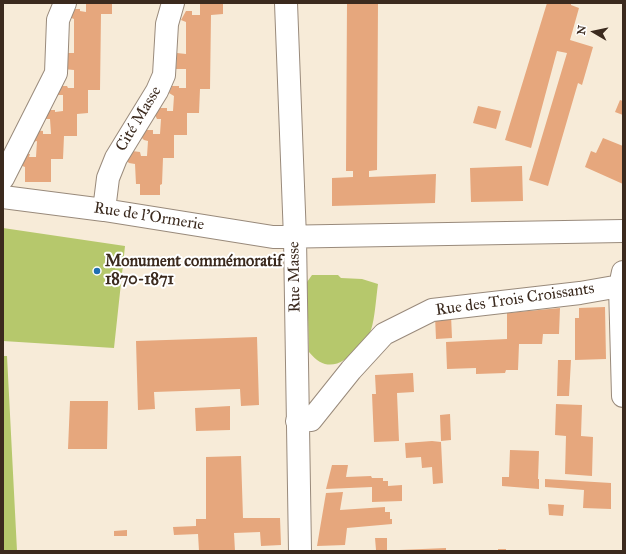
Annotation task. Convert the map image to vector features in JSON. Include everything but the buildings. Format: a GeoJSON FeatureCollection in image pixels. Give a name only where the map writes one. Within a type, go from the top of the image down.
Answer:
{"type":"FeatureCollection","features":[{"type":"Feature","properties":{"kind":"street"},"geometry":{"type":"LineString","coordinates":[[3,178],[56,73],[58,20],[65,3]]}},
{"type":"Feature","properties":{"kind":"street","name":"Cité Masse"},"geometry":{"type":"LineString","coordinates":[[104,210],[108,178],[116,158],[158,91],[164,75],[167,24],[173,3]]}},
{"type":"Feature","properties":{"kind":"street","name":"Rue Masse"},"geometry":{"type":"LineString","coordinates":[[286,3],[295,238],[300,551]]}},
{"type":"Feature","properties":{"kind":"street","name":"Rue de l'Ormerie"},"geometry":{"type":"LineString","coordinates":[[3,197],[104,210],[273,237],[295,238]]}},
{"type":"Feature","properties":{"kind":"street"},"geometry":{"type":"LineString","coordinates":[[295,238],[414,234],[623,231]]}},
{"type":"Feature","properties":{"kind":"street"},"geometry":{"type":"LineString","coordinates":[[622,279],[623,396]]}},
{"type":"Feature","properties":{"kind":"street","name":"Rue des Trois Croissants"},"geometry":{"type":"LineString","coordinates":[[297,422],[311,420],[351,370],[384,334],[432,310],[580,293],[622,279]]}},
{"type":"Feature","properties":{"kind":"green space"},"geometry":{"type":"Polygon","coordinates":[[[3,228],[125,246],[114,348],[3,341],[3,228]]]}},
{"type":"Feature","properties":{"kind":"green space"},"geometry":{"type":"Polygon","coordinates":[[[312,275],[338,275],[341,278],[362,279],[378,284],[374,320],[370,332],[352,354],[346,359],[334,364],[322,363],[315,359],[309,352],[307,282],[312,275]]]}},
{"type":"Feature","properties":{"kind":"green space"},"geometry":{"type":"Polygon","coordinates":[[[3,356],[7,356],[17,551],[3,551],[3,356]]]}},
{"type":"Feature","properties":{"kind":"place","name":"Monument commémoratif 1870-1871"},"geometry":{"type":"Point","coordinates":[97,271]}}]}
